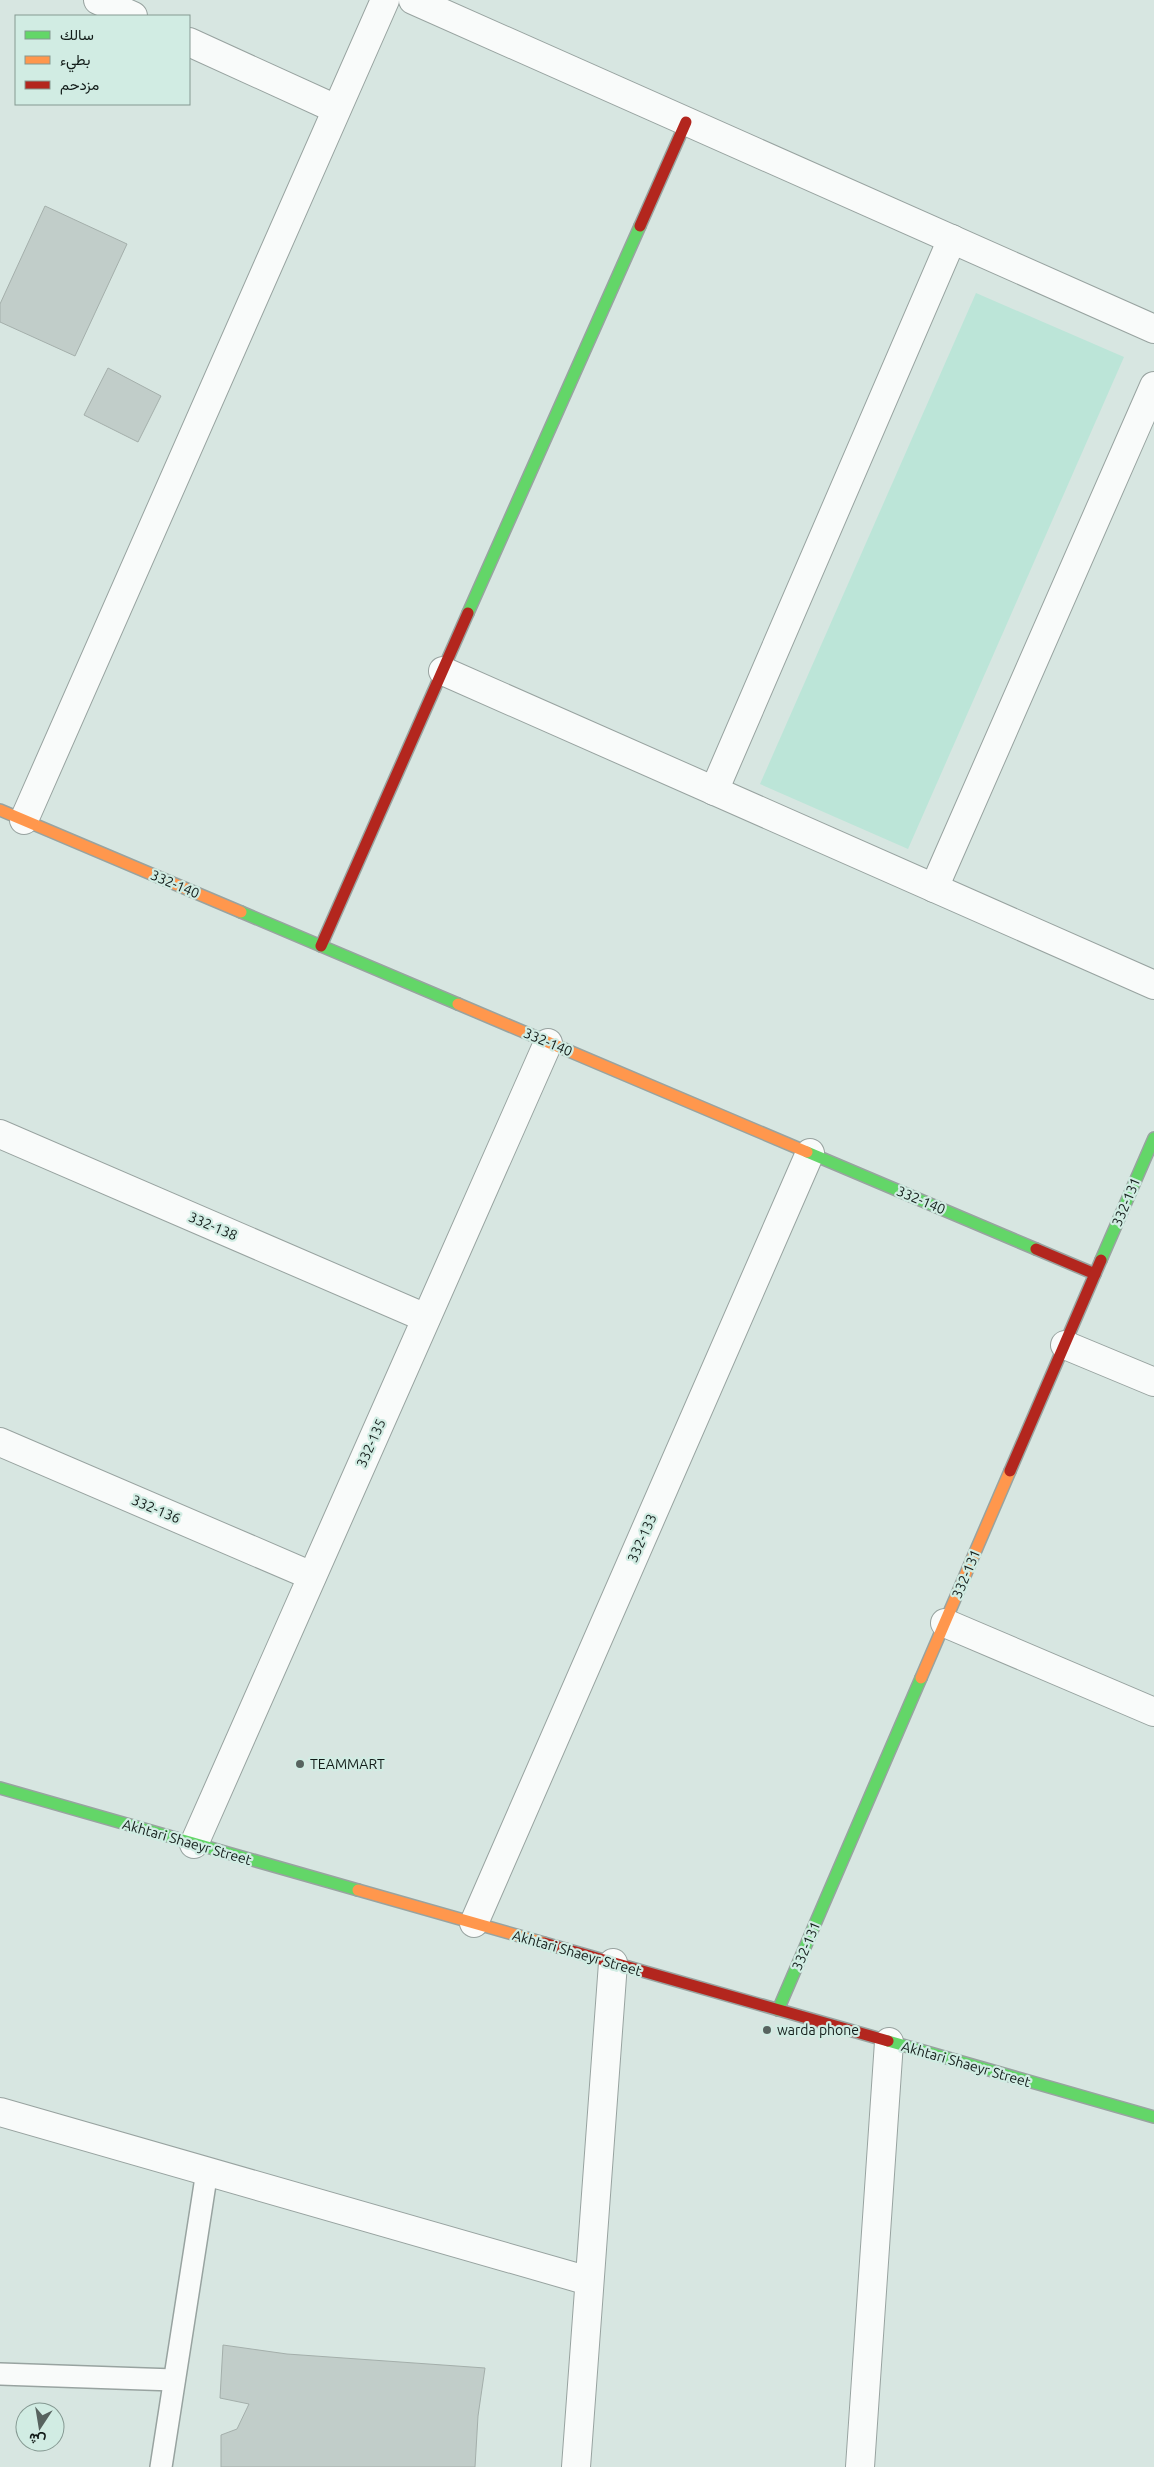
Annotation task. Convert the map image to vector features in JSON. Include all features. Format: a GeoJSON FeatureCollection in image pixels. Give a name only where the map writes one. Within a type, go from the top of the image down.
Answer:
{"type":"FeatureCollection","features":[{"type":"Feature","properties":{"kind":"street"},"geometry":{"type":"LineString","coordinates":[[98,0],[131,15]]}},
{"type":"Feature","properties":{"kind":"street"},"geometry":{"type":"LineString","coordinates":[[12,815],[385,0]]}},
{"type":"Feature","properties":{"kind":"street"},"geometry":{"type":"LineString","coordinates":[[414,0],[1154,329]]}},
{"type":"Feature","properties":{"kind":"street"},"geometry":{"type":"LineString","coordinates":[[190,42],[336,109]]}},
{"type":"Feature","properties":{"kind":"street"},"geometry":{"type":"LineString","coordinates":[[320,946],[686,122]]}},
{"type":"Feature","properties":{"kind":"street"},"geometry":{"type":"LineString","coordinates":[[714,791],[952,239]]}},
{"type":"Feature","properties":{"kind":"street"},"geometry":{"type":"LineString","coordinates":[[934,888],[1154,386]]}},
{"type":"Feature","properties":{"kind":"street"},"geometry":{"type":"LineString","coordinates":[[443,671],[1154,986]]}},
{"type":"Feature","properties":{"kind":"street","name":"332-140"},"geometry":{"type":"LineString","coordinates":[[12,815],[1095,1274]]}},
{"type":"Feature","properties":{"kind":"street","name":"332-135"},"geometry":{"type":"LineString","coordinates":[[194,1844],[548,1043]]}},
{"type":"Feature","properties":{"kind":"street","name":"332-138"},"geometry":{"type":"LineString","coordinates":[[0,1134],[426,1318]]}},
{"type":"Feature","properties":{"kind":"street","name":"332-131"},"geometry":{"type":"LineString","coordinates":[[778,2010],[1154,1138]]}},
{"type":"Feature","properties":{"kind":"street","name":"332-133"},"geometry":{"type":"LineString","coordinates":[[474,1923],[810,1153]]}},
{"type":"Feature","properties":{"kind":"street"},"geometry":{"type":"LineString","coordinates":[[1065,1345],[1154,1382]]}},
{"type":"Feature","properties":{"kind":"street","name":"332-136"},"geometry":{"type":"LineString","coordinates":[[0,1442],[312,1576]]}},
{"type":"Feature","properties":{"kind":"street"},"geometry":{"type":"LineString","coordinates":[[945,1622],[1154,1712]]}},
{"type":"Feature","properties":{"kind":"street","name":"Akhtari Shaeyr Street"},"geometry":{"type":"LineString","coordinates":[[0,1788],[1154,2117]]}},
{"type":"Feature","properties":{"kind":"street"},"geometry":{"type":"LineString","coordinates":[[576,2467],[613,1963]]}},
{"type":"Feature","properties":{"kind":"street"},"geometry":{"type":"LineString","coordinates":[[860,2467],[889,2042]]}},
{"type":"Feature","properties":{"kind":"street"},"geometry":{"type":"LineString","coordinates":[[0,2112],[589,2281]]}},
{"type":"Feature","properties":{"kind":"lane"},"geometry":{"type":"LineString","coordinates":[[161,2467],[207,2171]]}},
{"type":"Feature","properties":{"kind":"lane"},"geometry":{"type":"LineString","coordinates":[[0,2374],[174,2380]]}},
{"type":"Feature","properties":{"kind":"green space"},"geometry":{"type":"Polygon","coordinates":[[[976,293],[1124,357],[908,849],[760,784],[976,293]]]}},
{"type":"Feature","properties":{"kind":"building"},"geometry":{"type":"Polygon","coordinates":[[[45,206],[127,244],[75,356],[0,322],[0,304],[45,206]]]}},
{"type":"Feature","properties":{"kind":"building"},"geometry":{"type":"Polygon","coordinates":[[[108,368],[161,396],[138,442],[84,415],[108,368]]]}},
{"type":"Feature","properties":{"kind":"building"},"geometry":{"type":"Polygon","coordinates":[[[223,2345],[287,2354],[485,2368],[478,2416],[475,2467],[221,2467],[221,2435],[237,2429],[249,2404],[220,2398],[223,2345]]]}},
{"type":"Feature","properties":{"kind":"traffic: fast"},"geometry":{"type":"LineString","coordinates":[[468,613],[640,226]]}},
{"type":"Feature","properties":{"kind":"traffic: fast"},"geometry":{"type":"LineString","coordinates":[[241,912],[458,1004]]}},
{"type":"Feature","properties":{"kind":"traffic: fast"},"geometry":{"type":"LineString","coordinates":[[1101,1260],[1154,1138]]}},
{"type":"Feature","properties":{"kind":"traffic: fast"},"geometry":{"type":"LineString","coordinates":[[807,1152],[1036,1249]]}},
{"type":"Feature","properties":{"kind":"traffic: fast"},"geometry":{"type":"LineString","coordinates":[[778,2010],[921,1678]]}},
{"type":"Feature","properties":{"kind":"traffic: fast"},"geometry":{"type":"LineString","coordinates":[[0,1788],[358,1890]]}},
{"type":"Feature","properties":{"kind":"traffic: fast"},"geometry":{"type":"LineString","coordinates":[[888,2041],[1154,2117]]}},
{"type":"Feature","properties":{"kind":"traffic: slow"},"geometry":{"type":"LineString","coordinates":[[0,810],[241,912]]}},
{"type":"Feature","properties":{"kind":"traffic: slow"},"geometry":{"type":"LineString","coordinates":[[458,1004],[807,1152]]}},
{"type":"Feature","properties":{"kind":"traffic: slow"},"geometry":{"type":"LineString","coordinates":[[921,1678],[1010,1471]]}},
{"type":"Feature","properties":{"kind":"traffic: slow"},"geometry":{"type":"LineString","coordinates":[[358,1890],[544,1943]]}},
{"type":"Feature","properties":{"kind":"traffic: jam"},"geometry":{"type":"LineString","coordinates":[[640,226],[686,122]]}},
{"type":"Feature","properties":{"kind":"traffic: jam"},"geometry":{"type":"LineString","coordinates":[[321,946],[468,613]]}},
{"type":"Feature","properties":{"kind":"traffic: jam"},"geometry":{"type":"LineString","coordinates":[[1036,1249],[1095,1274]]}},
{"type":"Feature","properties":{"kind":"traffic: jam"},"geometry":{"type":"LineString","coordinates":[[1010,1471],[1101,1260]]}},
{"type":"Feature","properties":{"kind":"traffic: jam"},"geometry":{"type":"LineString","coordinates":[[544,1943],[888,2041]]}},
{"type":"Feature","properties":{"kind":"place","name":"TEAMMART"},"geometry":{"type":"Point","coordinates":[300,1764]}},
{"type":"Feature","properties":{"kind":"place","name":"warda phone"},"geometry":{"type":"Point","coordinates":[767,2030]}}]}
